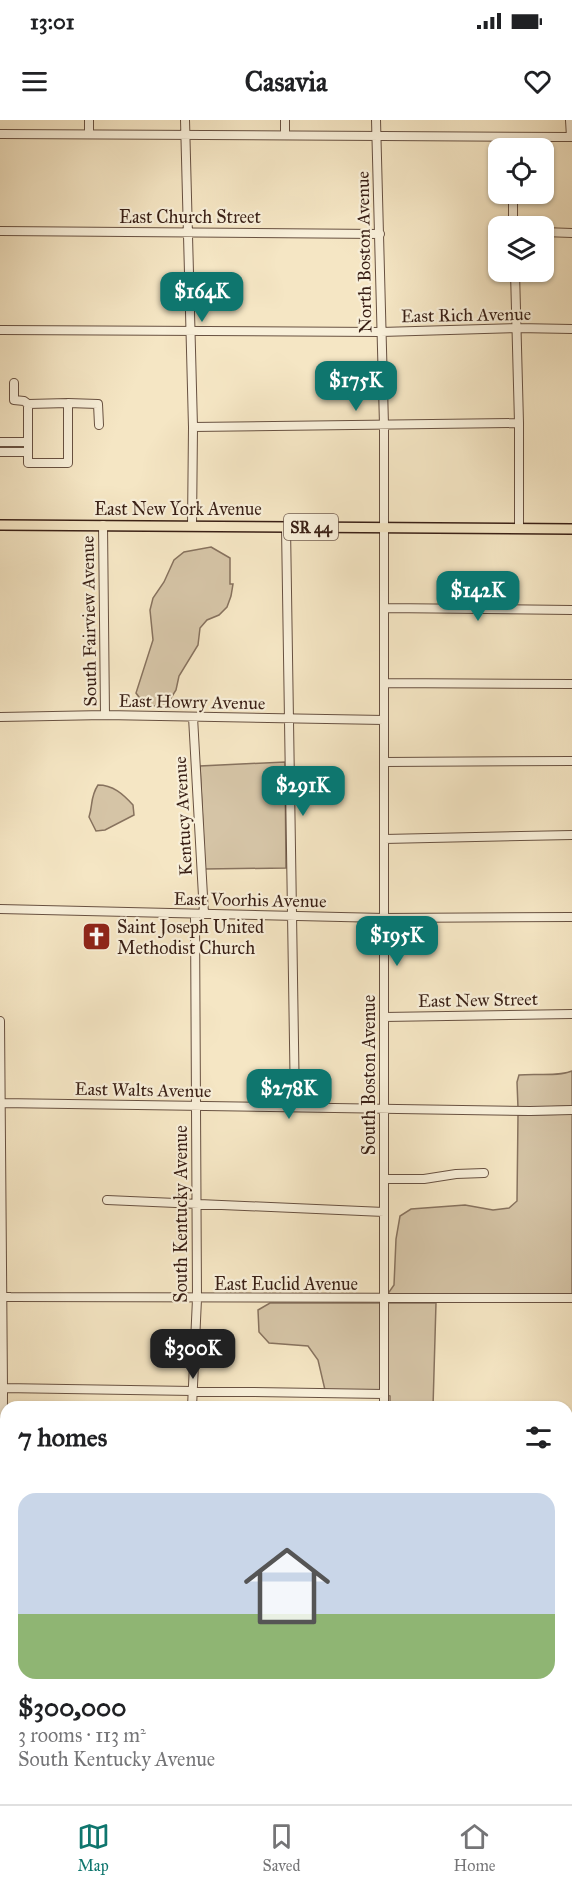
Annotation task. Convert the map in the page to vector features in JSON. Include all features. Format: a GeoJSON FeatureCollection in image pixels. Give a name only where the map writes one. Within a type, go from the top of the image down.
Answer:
{"type":"FeatureCollection","features":[{"type":"Feature","properties":{"kind":"main road","name":"East New York Avenue"},"geometry":{"type":"LineString","coordinates":[[0,525],[572,529]]}},
{"type":"Feature","properties":{"kind":"street"},"geometry":{"type":"LineString","coordinates":[[89,120],[89,134]]}},
{"type":"Feature","properties":{"kind":"street"},"geometry":{"type":"LineString","coordinates":[[185,120],[193,427],[192,526]]}},
{"type":"Feature","properties":{"kind":"street"},"geometry":{"type":"LineString","coordinates":[[285,120],[285,135]]}},
{"type":"Feature","properties":{"kind":"street","name":"North Boston Avenue"},"geometry":{"type":"LineString","coordinates":[[376,120],[384,425],[384,528]]}},
{"type":"Feature","properties":{"kind":"street"},"geometry":{"type":"LineString","coordinates":[[0,134],[571,137],[570,120]]}},
{"type":"Feature","properties":{"kind":"street","name":"East Church Street"},"geometry":{"type":"LineString","coordinates":[[0,231],[380,234]]}},
{"type":"Feature","properties":{"kind":"street"},"geometry":{"type":"LineString","coordinates":[[554,232],[572,233]]}},
{"type":"Feature","properties":{"kind":"street"},"geometry":{"type":"LineString","coordinates":[[515,282],[519,529]]}},
{"type":"Feature","properties":{"kind":"street","name":"East Rich Avenue"},"geometry":{"type":"LineString","coordinates":[[0,330],[381,332],[517,328],[572,329]]}},
{"type":"Feature","properties":{"kind":"street"},"geometry":{"type":"LineString","coordinates":[[14,383],[14,400],[28,404],[98,404],[99,425]]}},
{"type":"Feature","properties":{"kind":"street"},"geometry":{"type":"LineString","coordinates":[[28,404],[28,463],[68,463],[68,403]]}},
{"type":"Feature","properties":{"kind":"street"},"geometry":{"type":"LineString","coordinates":[[193,427],[519,423]]}},
{"type":"Feature","properties":{"kind":"street"},"geometry":{"type":"LineString","coordinates":[[0,442],[28,442]]}},
{"type":"Feature","properties":{"kind":"street"},"geometry":{"type":"LineString","coordinates":[[0,452],[28,452]]}},
{"type":"Feature","properties":{"kind":"street","name":"South Fairview Avenue"},"geometry":{"type":"LineString","coordinates":[[103,525],[105,716]]}},
{"type":"Feature","properties":{"kind":"street"},"geometry":{"type":"LineString","coordinates":[[286,527],[295,1107]]}},
{"type":"Feature","properties":{"kind":"street","name":"South Boston Avenue"},"geometry":{"type":"LineString","coordinates":[[384,528],[384,1401]]}},
{"type":"Feature","properties":{"kind":"street"},"geometry":{"type":"LineString","coordinates":[[384,608],[572,610]]}},
{"type":"Feature","properties":{"kind":"street"},"geometry":{"type":"LineString","coordinates":[[384,683],[572,684]]}},
{"type":"Feature","properties":{"kind":"street","name":"East Howry Avenue"},"geometry":{"type":"LineString","coordinates":[[0,717],[105,716],[384,720]]}},
{"type":"Feature","properties":{"kind":"street","name":"Kentucy Avenue"},"geometry":{"type":"LineString","coordinates":[[193,717],[199,914]]}},
{"type":"Feature","properties":{"kind":"street"},"geometry":{"type":"LineString","coordinates":[[384,762],[572,761]]}},
{"type":"Feature","properties":{"kind":"street"},"geometry":{"type":"LineString","coordinates":[[384,839],[572,835]]}},
{"type":"Feature","properties":{"kind":"street","name":"East Voorhis Avenue"},"geometry":{"type":"LineString","coordinates":[[0,909],[384,918],[572,917]]}},
{"type":"Feature","properties":{"kind":"street","name":"South Kentucky Avenue"},"geometry":{"type":"LineString","coordinates":[[192,1401],[197,1299],[195,1106],[199,914]]}},
{"type":"Feature","properties":{"kind":"street","name":"East New Street"},"geometry":{"type":"LineString","coordinates":[[384,1017],[572,1014]]}},
{"type":"Feature","properties":{"kind":"street"},"geometry":{"type":"LineString","coordinates":[[0,1021],[3,1401]]}},
{"type":"Feature","properties":{"kind":"street","name":"East Walts Avenue"},"geometry":{"type":"LineString","coordinates":[[1,1101],[530,1112],[572,1110]]}},
{"type":"Feature","properties":{"kind":"street"},"geometry":{"type":"LineString","coordinates":[[384,1179],[424,1179],[484,1173]]}},
{"type":"Feature","properties":{"kind":"street"},"geometry":{"type":"LineString","coordinates":[[106,1200],[384,1212]]}},
{"type":"Feature","properties":{"kind":"street","name":"East Euclid Avenue"},"geometry":{"type":"LineString","coordinates":[[1,1295],[10,1297],[197,1299],[572,1298]]}},
{"type":"Feature","properties":{"kind":"street"},"geometry":{"type":"LineString","coordinates":[[3,1388],[384,1394]]}},
{"type":"Feature","properties":{"kind":"shaded area"},"geometry":{"type":"Polygon","coordinates":[[[211,547],[230,558],[230,584],[233,584],[227,607],[219,615],[207,620],[200,628],[198,645],[179,676],[176,690],[166,706],[144,704],[136,693],[153,640],[150,610],[153,598],[164,582],[174,560],[184,552],[211,547]]]}},
{"type":"Feature","properties":{"kind":"shaded area"},"geometry":{"type":"Polygon","coordinates":[[[285,762],[286,868],[205,869],[200,766],[285,762]]]}},
{"type":"Feature","properties":{"kind":"shaded area"},"geometry":{"type":"Polygon","coordinates":[[[98,785],[113,788],[121,794],[133,805],[134,815],[105,830],[96,831],[89,817],[95,789],[98,785]]]}},
{"type":"Feature","properties":{"kind":"shaded area"},"geometry":{"type":"Polygon","coordinates":[[[572,1071],[572,1106],[518,1108],[519,1075],[560,1074],[572,1071]]]}},
{"type":"Feature","properties":{"kind":"shaded area"},"geometry":{"type":"Polygon","coordinates":[[[572,1114],[572,1294],[387,1295],[394,1285],[396,1239],[400,1216],[411,1209],[465,1205],[493,1210],[509,1208],[517,1201],[518,1115],[572,1114]]]}},
{"type":"Feature","properties":{"kind":"shaded area"},"geometry":{"type":"Polygon","coordinates":[[[270,1303],[381,1303],[381,1391],[325,1390],[318,1360],[308,1346],[269,1343],[259,1332],[258,1310],[270,1303]]]}},
{"type":"Feature","properties":{"kind":"shaded area"},"geometry":{"type":"Polygon","coordinates":[[[387,1303],[436,1303],[433,1401],[390,1401],[390,1396],[387,1395],[387,1303]]]}},
{"type":"Feature","properties":{"kind":"place","name":"Saint Joseph United Methodist Church"},"geometry":{"type":"Point","coordinates":[96,937]}}]}
